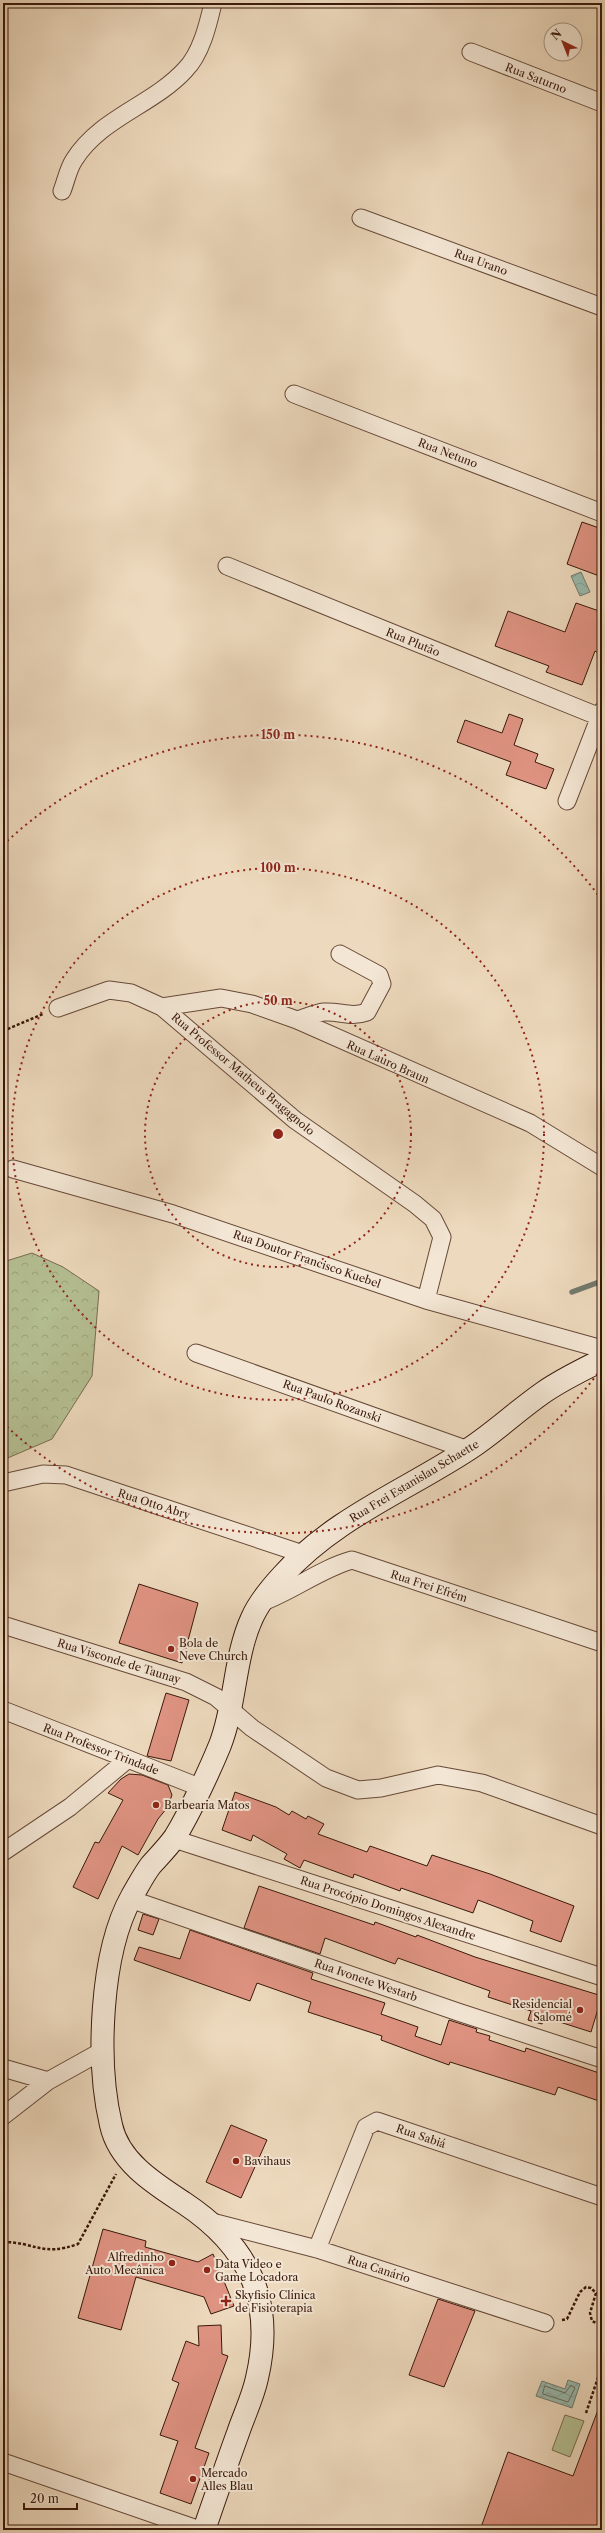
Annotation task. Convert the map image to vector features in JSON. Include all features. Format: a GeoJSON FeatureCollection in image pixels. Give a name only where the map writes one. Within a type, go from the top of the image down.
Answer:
{"type":"FeatureCollection","features":[{"type":"Feature","properties":{"kind":"main road","name":"Rua Frei Estanislau Schaette"},"geometry":{"type":"LineString","coordinates":[[204,2530],[256,2381],[262,2353],[263,2323],[258,2293],[244,2265],[232,2246],[212,2222],[148,2180],[126,2156],[112,2131],[104,2094],[102,2051],[107,1982],[117,1933],[130,1899],[149,1868],[174,1839],[220,1745],[231,1708],[247,1634],[251,1620],[260,1603],[303,1554],[357,1513],[468,1450],[544,1392],[574,1373],[602,1360]]}},
{"type":"Feature","properties":{"kind":"street"},"geometry":{"type":"LineString","coordinates":[[62,191],[74,160],[93,139],[135,106],[170,84],[186,69],[203,35],[213,3]]}},
{"type":"Feature","properties":{"kind":"street","name":"Rua Saturno"},"geometry":{"type":"LineString","coordinates":[[471,52],[602,103]]}},
{"type":"Feature","properties":{"kind":"street","name":"Rua Urano"},"geometry":{"type":"LineString","coordinates":[[361,218],[602,307]]}},
{"type":"Feature","properties":{"kind":"street","name":"Rua Netuno"},"geometry":{"type":"LineString","coordinates":[[294,394],[602,513]]}},
{"type":"Feature","properties":{"kind":"street","name":"Rua Plutão"},"geometry":{"type":"LineString","coordinates":[[227,566],[601,714]]}},
{"type":"Feature","properties":{"kind":"street"},"geometry":{"type":"LineString","coordinates":[[567,801],[601,714]]}},
{"type":"Feature","properties":{"kind":"street"},"geometry":{"type":"LineString","coordinates":[[297,1020],[322,1012],[337,1012],[354,1017],[367,1012],[382,984],[379,975],[340,954]]}},
{"type":"Feature","properties":{"kind":"street","name":"Rua Professor Matheus Bragagnolo"},"geometry":{"type":"LineString","coordinates":[[58,1008],[109,990],[131,993],[162,1007],[295,1120],[433,1219],[442,1237],[426,1300]]}},
{"type":"Feature","properties":{"kind":"street","name":"Rua Lauro Braun"},"geometry":{"type":"LineString","coordinates":[[162,1007],[221,998],[252,1004],[297,1020],[530,1123],[602,1167]]}},
{"type":"Feature","properties":{"kind":"street","name":"Rua Doutor Francisco Kuebel"},"geometry":{"type":"LineString","coordinates":[[13,1169],[174,1214],[426,1300],[602,1349]]}},
{"type":"Feature","properties":{"kind":"street","name":"Rua Paulo Rozanski"},"geometry":{"type":"LineString","coordinates":[[196,1353],[468,1450]]}},
{"type":"Feature","properties":{"kind":"street","name":"Rua Otto Abry"},"geometry":{"type":"LineString","coordinates":[[3,1483],[43,1474],[66,1475],[303,1554]]}},
{"type":"Feature","properties":{"kind":"street","name":"Rua Frei Efrém"},"geometry":{"type":"LineString","coordinates":[[260,1603],[285,1594],[336,1564],[352,1560],[602,1643]]}},
{"type":"Feature","properties":{"kind":"street","name":"Rua Visconde de Taunay"},"geometry":{"type":"LineString","coordinates":[[3,1626],[186,1682],[216,1697],[231,1708],[252,1728],[326,1778],[358,1790],[381,1788],[438,1776],[482,1783],[602,1826]]}},
{"type":"Feature","properties":{"kind":"street","name":"Rua Professor Trindade"},"geometry":{"type":"LineString","coordinates":[[3,1710],[199,1787]]}},
{"type":"Feature","properties":{"kind":"street"},"geometry":{"type":"LineString","coordinates":[[3,1852],[70,1807],[127,1760]]}},
{"type":"Feature","properties":{"kind":"street","name":"Rua Procópio Domingos Alexandre"},"geometry":{"type":"LineString","coordinates":[[174,1839],[602,1978]]}},
{"type":"Feature","properties":{"kind":"street","name":"Rua Ivonete Westarb"},"geometry":{"type":"LineString","coordinates":[[130,1899],[458,2012],[602,2059]]}},
{"type":"Feature","properties":{"kind":"street"},"geometry":{"type":"LineString","coordinates":[[3,2116],[48,2081],[102,2051]]}},
{"type":"Feature","properties":{"kind":"street"},"geometry":{"type":"LineString","coordinates":[[3,2068],[48,2081]]}},
{"type":"Feature","properties":{"kind":"street","name":"Rua Sabiá"},"geometry":{"type":"LineString","coordinates":[[317,2249],[366,2127],[377,2121],[602,2197]]}},
{"type":"Feature","properties":{"kind":"street","name":"Rua Canário"},"geometry":{"type":"LineString","coordinates":[[212,2222],[317,2249],[545,2323]]}},
{"type":"Feature","properties":{"kind":"street"},"geometry":{"type":"LineString","coordinates":[[3,2462],[200,2530]]}},
{"type":"Feature","properties":{"kind":"path"},"geometry":{"type":"LineString","coordinates":[[3,1031],[58,1008]]}},
{"type":"Feature","properties":{"kind":"path"},"geometry":{"type":"LineString","coordinates":[[3,2242],[44,2250],[61,2250],[78,2244],[126,2156]]}},
{"type":"Feature","properties":{"kind":"path"},"geometry":{"type":"LineString","coordinates":[[545,2323],[566,2319],[580,2292],[586,2287],[591,2288],[596,2293],[590,2313],[592,2322],[596,2323],[602,2320]]}},
{"type":"Feature","properties":{"kind":"path"},"geometry":{"type":"LineString","coordinates":[[586,2412],[602,2366]]}},
{"type":"Feature","properties":{"kind":"green space"},"geometry":{"type":"Polygon","coordinates":[[[32,1253],[63,1267],[99,1291],[92,1376],[52,1439],[3,1460],[3,1262],[32,1253]]]}},
{"type":"Feature","properties":{"kind":"green space"},"geometry":{"type":"Polygon","coordinates":[[[565,2415],[584,2421],[570,2457],[552,2450],[565,2415]]]}},
{"type":"Feature","properties":{"kind":"water"},"geometry":{"type":"Polygon","coordinates":[[[581,572],[590,592],[580,596],[571,576],[581,572]]]}},
{"type":"Feature","properties":{"kind":"water"},"geometry":{"type":"Polygon","coordinates":[[[568,2380],[580,2384],[572,2408],[536,2396],[542,2381],[565,2389],[568,2380]]]}},
{"type":"Feature","properties":{"kind":"building"},"geometry":{"type":"Polygon","coordinates":[[[582,522],[602,529],[602,577],[567,564],[582,522]]]}},
{"type":"Feature","properties":{"kind":"building"},"geometry":{"type":"Polygon","coordinates":[[[576,603],[602,612],[602,641],[598,653],[595,651],[582,685],[546,672],[549,666],[495,646],[508,611],[565,632],[576,603]]]}},
{"type":"Feature","properties":{"kind":"building"},"geometry":{"type":"Polygon","coordinates":[[[509,714],[523,719],[514,745],[538,754],[535,762],[554,769],[546,789],[506,775],[511,762],[457,742],[465,720],[502,733],[509,714]]]}},
{"type":"Feature","properties":{"kind":"building"},"geometry":{"type":"Polygon","coordinates":[[[139,1584],[198,1603],[182,1663],[119,1643],[139,1584]]]}},
{"type":"Feature","properties":{"kind":"building"},"geometry":{"type":"Polygon","coordinates":[[[166,1693],[189,1700],[171,1761],[147,1756],[166,1693]]]}},
{"type":"Feature","properties":{"kind":"building"},"geometry":{"type":"Polygon","coordinates":[[[129,1774],[142,1775],[168,1785],[172,1795],[167,1808],[158,1819],[138,1855],[122,1846],[98,1899],[73,1887],[95,1842],[99,1843],[123,1800],[108,1793],[121,1779],[129,1774]]]}},
{"type":"Feature","properties":{"kind":"building"},"geometry":{"type":"Polygon","coordinates":[[[235,1792],[276,1807],[289,1815],[292,1811],[306,1819],[308,1816],[324,1824],[318,1834],[367,1852],[370,1846],[427,1866],[432,1855],[490,1874],[574,1906],[561,1942],[530,1931],[533,1921],[478,1900],[473,1913],[401,1888],[400,1891],[354,1874],[353,1878],[304,1860],[300,1868],[284,1859],[287,1854],[253,1835],[251,1841],[222,1830],[235,1792]]]}},
{"type":"Feature","properties":{"kind":"building"},"geometry":{"type":"Polygon","coordinates":[[[259,1886],[374,1925],[375,1922],[416,1937],[417,1935],[475,1957],[602,1996],[591,2032],[544,2017],[542,2024],[528,2020],[531,2011],[488,1997],[490,1991],[398,1958],[395,1964],[325,1938],[320,1954],[244,1928],[259,1886]]]}},
{"type":"Feature","properties":{"kind":"building"},"geometry":{"type":"Polygon","coordinates":[[[143,1914],[159,1919],[153,1935],[138,1930],[143,1914]]]}},
{"type":"Feature","properties":{"kind":"building"},"geometry":{"type":"Polygon","coordinates":[[[190,1930],[313,1973],[311,1979],[385,2003],[381,2014],[418,2027],[415,2036],[441,2045],[449,2020],[477,2029],[476,2032],[490,2036],[489,2040],[525,2052],[526,2048],[602,2074],[602,2102],[558,2087],[555,2095],[450,2062],[449,2065],[381,2040],[382,2036],[308,2012],[311,2002],[257,1983],[250,2001],[134,1960],[139,1947],[180,1959],[190,1930]]]}},
{"type":"Feature","properties":{"kind":"building","name":"Bavihaus"},"geometry":{"type":"Polygon","coordinates":[[[231,2125],[267,2140],[241,2198],[206,2182],[231,2125]]]}},
{"type":"Feature","properties":{"kind":"building"},"geometry":{"type":"Polygon","coordinates":[[[103,2229],[146,2241],[145,2247],[198,2262],[213,2254],[234,2306],[211,2314],[204,2297],[136,2277],[121,2330],[78,2318],[103,2229]]]}},
{"type":"Feature","properties":{"kind":"building"},"geometry":{"type":"Polygon","coordinates":[[[438,2299],[475,2311],[444,2387],[409,2375],[438,2299]]]}},
{"type":"Feature","properties":{"kind":"building"},"geometry":{"type":"Polygon","coordinates":[[[221,2325],[222,2354],[228,2356],[195,2448],[209,2453],[191,2504],[160,2493],[178,2441],[160,2435],[179,2383],[172,2380],[186,2341],[199,2346],[198,2326],[221,2325]]]}},
{"type":"Feature","properties":{"kind":"building"},"geometry":{"type":"Polygon","coordinates":[[[601,2402],[602,2530],[480,2530],[508,2452],[573,2476],[601,2402]]]}},
{"type":"Feature","properties":{"kind":"waterway"},"geometry":{"type":"LineString","coordinates":[[572,1292],[602,1281]]}},
{"type":"Feature","properties":{"kind":"place","name":"Bola de Neve Church"},"geometry":{"type":"Point","coordinates":[171,1649]}},
{"type":"Feature","properties":{"kind":"place","name":"Barbearia Matos"},"geometry":{"type":"Point","coordinates":[156,1805]}},
{"type":"Feature","properties":{"kind":"place","name":"Residencial Salomé"},"geometry":{"type":"Point","coordinates":[580,2010]}},
{"type":"Feature","properties":{"kind":"place","name":"Bavihaus"},"geometry":{"type":"Point","coordinates":[236,2161]}},
{"type":"Feature","properties":{"kind":"place","name":"Alfredinho Auto Mecânica"},"geometry":{"type":"Point","coordinates":[172,2263]}},
{"type":"Feature","properties":{"kind":"place","name":"Data Video e Game Locadora"},"geometry":{"type":"Point","coordinates":[207,2270]}},
{"type":"Feature","properties":{"kind":"place","name":"Skyfisio Clínica de Fisioterapia"},"geometry":{"type":"Point","coordinates":[226,2301]}},
{"type":"Feature","properties":{"kind":"place","name":"Mercado Alles Blau"},"geometry":{"type":"Point","coordinates":[193,2479]}}]}
